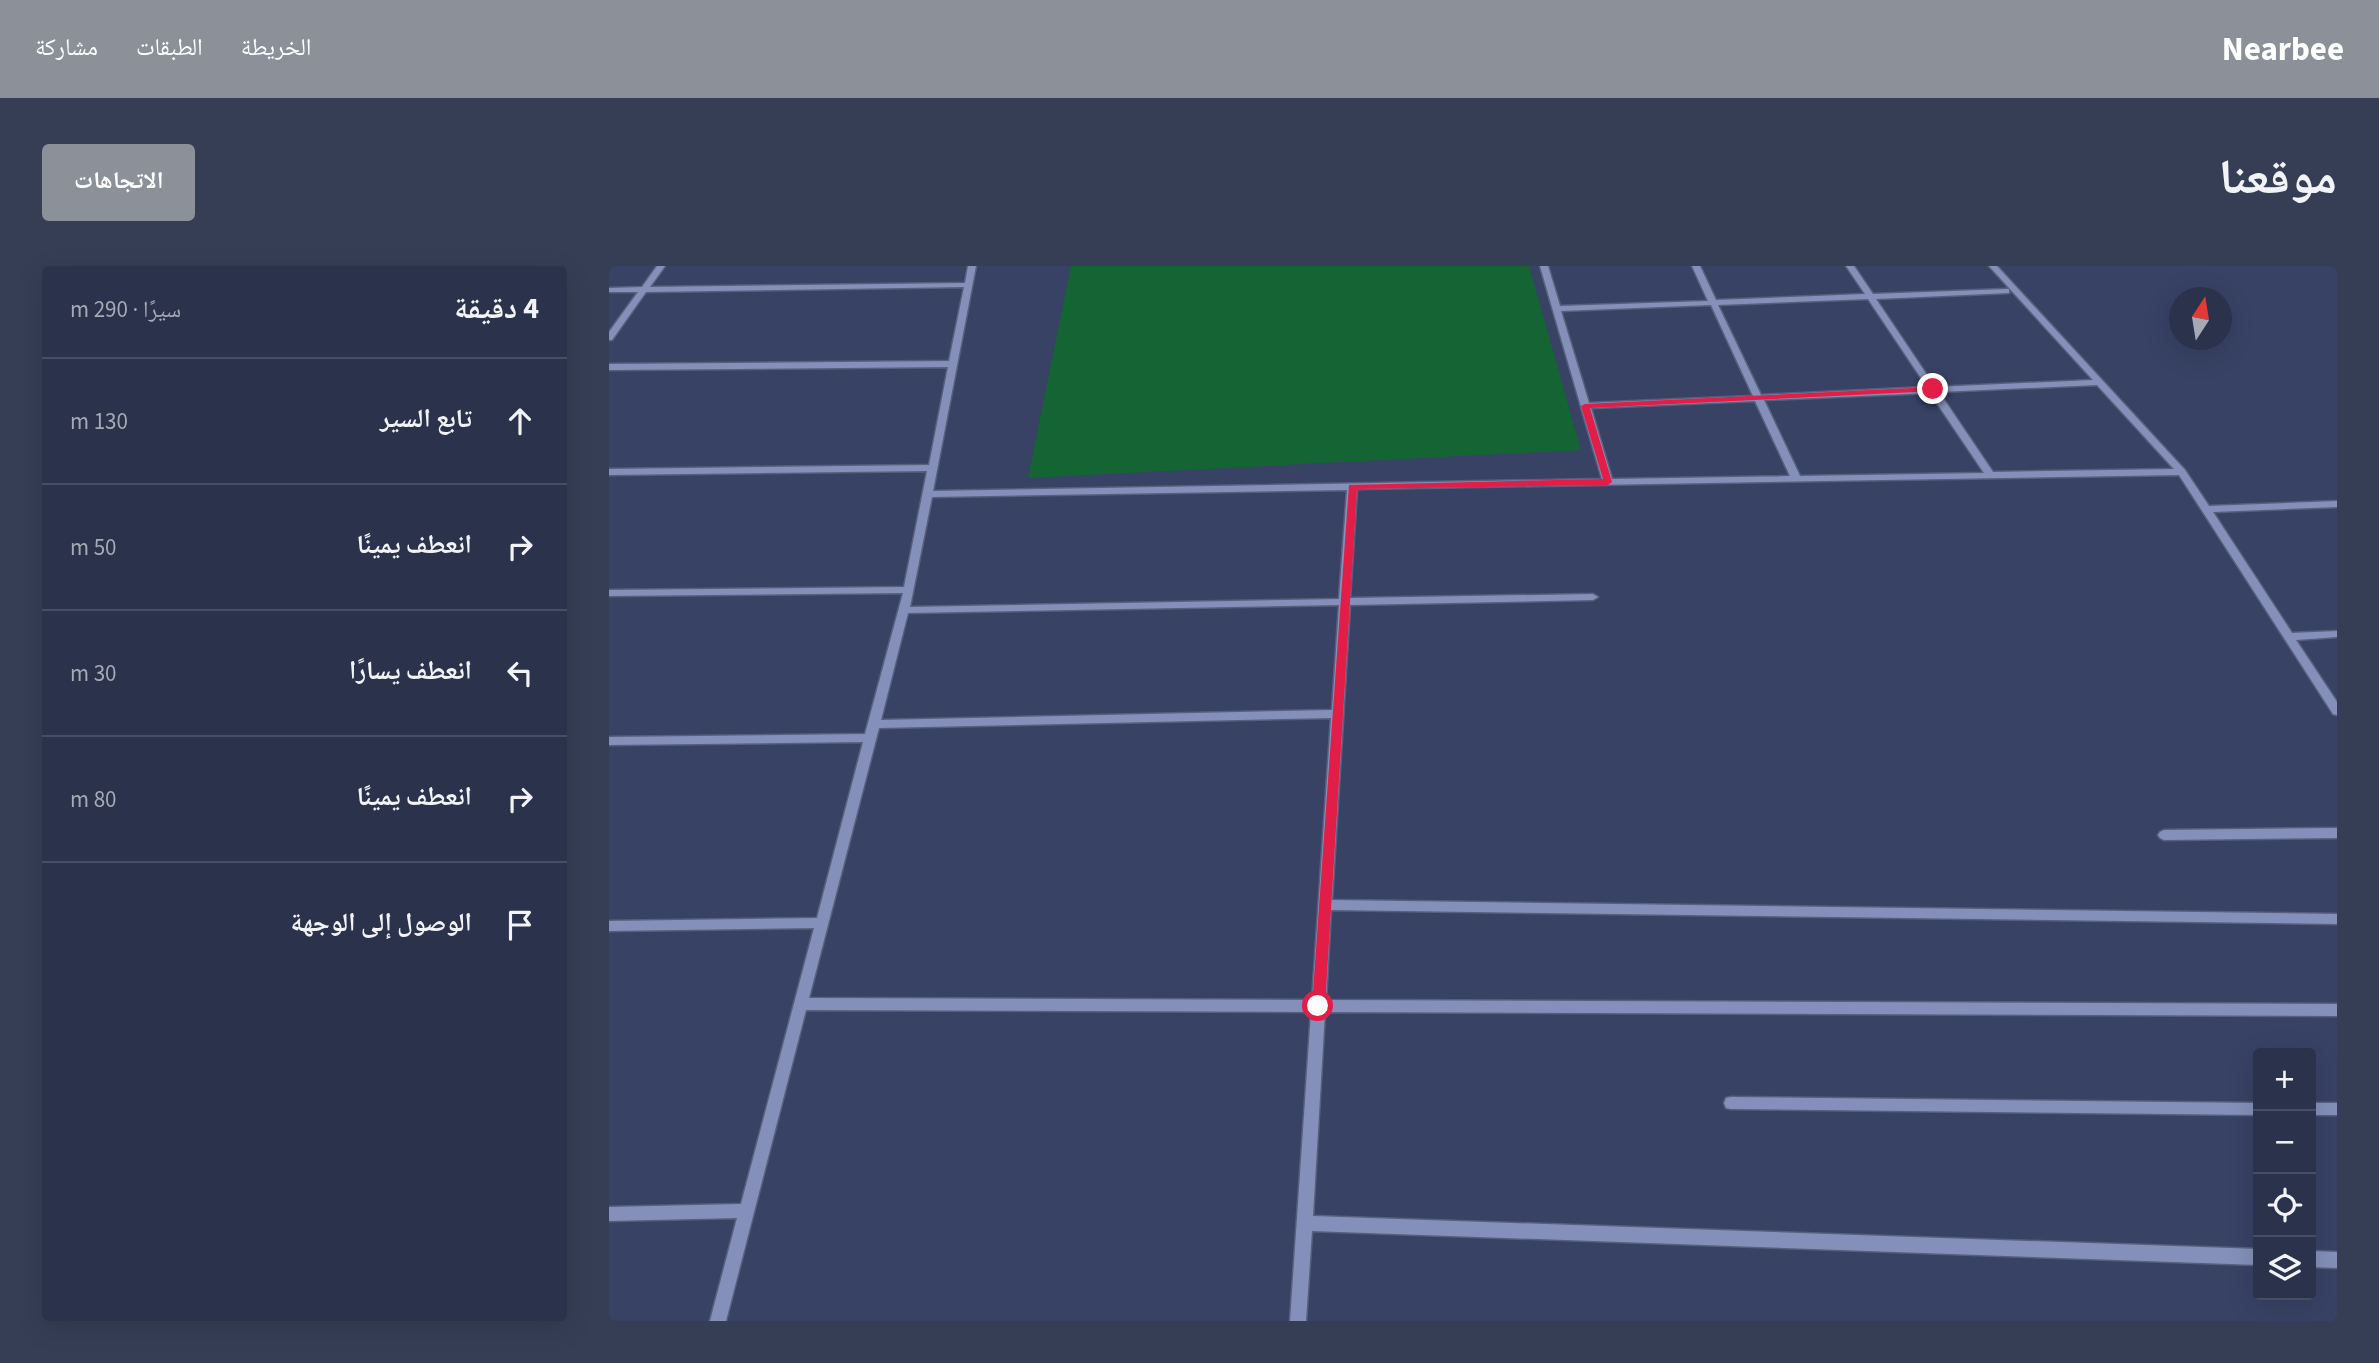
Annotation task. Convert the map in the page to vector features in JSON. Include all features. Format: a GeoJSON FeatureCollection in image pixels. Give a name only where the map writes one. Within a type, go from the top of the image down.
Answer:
{"type":"FeatureCollection","features":[{"type":"Feature","properties":{"kind":"street"},"geometry":{"type":"LineString","coordinates":[[609,338],[661,266]]}},
{"type":"Feature","properties":{"kind":"street"},"geometry":{"type":"LineString","coordinates":[[718,1321],[909,590],[972,266]]}},
{"type":"Feature","properties":{"kind":"street"},"geometry":{"type":"LineString","coordinates":[[1544,266],[1608,482]]}},
{"type":"Feature","properties":{"kind":"street"},"geometry":{"type":"LineString","coordinates":[[1696,266],[1796,478]]}},
{"type":"Feature","properties":{"kind":"street"},"geometry":{"type":"LineString","coordinates":[[1850,266],[1990,475]]}},
{"type":"Feature","properties":{"kind":"street"},"geometry":{"type":"LineString","coordinates":[[1993,266],[2182,472],[2337,711]]}},
{"type":"Feature","properties":{"kind":"street"},"geometry":{"type":"LineString","coordinates":[[609,290],[968,285]]}},
{"type":"Feature","properties":{"kind":"street"},"geometry":{"type":"LineString","coordinates":[[1557,309],[2006,291]]}},
{"type":"Feature","properties":{"kind":"street"},"geometry":{"type":"LineString","coordinates":[[609,368],[953,364]]}},
{"type":"Feature","properties":{"kind":"street"},"geometry":{"type":"LineString","coordinates":[[1585,406],[2099,382]]}},
{"type":"Feature","properties":{"kind":"street"},"geometry":{"type":"LineString","coordinates":[[609,472],[932,468]]}},
{"type":"Feature","properties":{"kind":"street"},"geometry":{"type":"LineString","coordinates":[[927,494],[2182,472]]}},
{"type":"Feature","properties":{"kind":"street"},"geometry":{"type":"LineString","coordinates":[[1298,1321],[1352,487]]}},
{"type":"Feature","properties":{"kind":"street"},"geometry":{"type":"LineString","coordinates":[[2206,509],[2337,504]]}},
{"type":"Feature","properties":{"kind":"street"},"geometry":{"type":"LineString","coordinates":[[609,593],[909,590]]}},
{"type":"Feature","properties":{"kind":"street"},"geometry":{"type":"LineString","coordinates":[[904,610],[1593,597]]}},
{"type":"Feature","properties":{"kind":"street"},"geometry":{"type":"LineString","coordinates":[[2289,637],[2337,634]]}},
{"type":"Feature","properties":{"kind":"street"},"geometry":{"type":"LineString","coordinates":[[874,724],[1338,714]]}},
{"type":"Feature","properties":{"kind":"street"},"geometry":{"type":"LineString","coordinates":[[609,741],[870,738]]}},
{"type":"Feature","properties":{"kind":"street"},"geometry":{"type":"LineString","coordinates":[[2164,835],[2337,833]]}},
{"type":"Feature","properties":{"kind":"street"},"geometry":{"type":"LineString","coordinates":[[1325,905],[2337,919]]}},
{"type":"Feature","properties":{"kind":"street"},"geometry":{"type":"LineString","coordinates":[[609,926],[822,923]]}},
{"type":"Feature","properties":{"kind":"street"},"geometry":{"type":"LineString","coordinates":[[801,1004],[2337,1010]]}},
{"type":"Feature","properties":{"kind":"street"},"geometry":{"type":"LineString","coordinates":[[1731,1104],[2253,1108]]}},
{"type":"Feature","properties":{"kind":"street"},"geometry":{"type":"LineString","coordinates":[[2316,1109],[2337,1109]]}},
{"type":"Feature","properties":{"kind":"street"},"geometry":{"type":"LineString","coordinates":[[609,1214],[747,1211]]}},
{"type":"Feature","properties":{"kind":"street"},"geometry":{"type":"LineString","coordinates":[[1304,1223],[2253,1257]]}},
{"type":"Feature","properties":{"kind":"street"},"geometry":{"type":"LineString","coordinates":[[2316,1259],[2337,1260]]}},
{"type":"Feature","properties":{"kind":"green space"},"geometry":{"type":"Polygon","coordinates":[[[1071,266],[1529,266],[1581,450],[1028,478],[1071,266]]]}},
{"type":"Feature","properties":{"kind":"route"},"geometry":{"type":"LineString","coordinates":[[1318,1006],[1352,487],[1608,482],[1585,406],[1933,389]]}}]}
